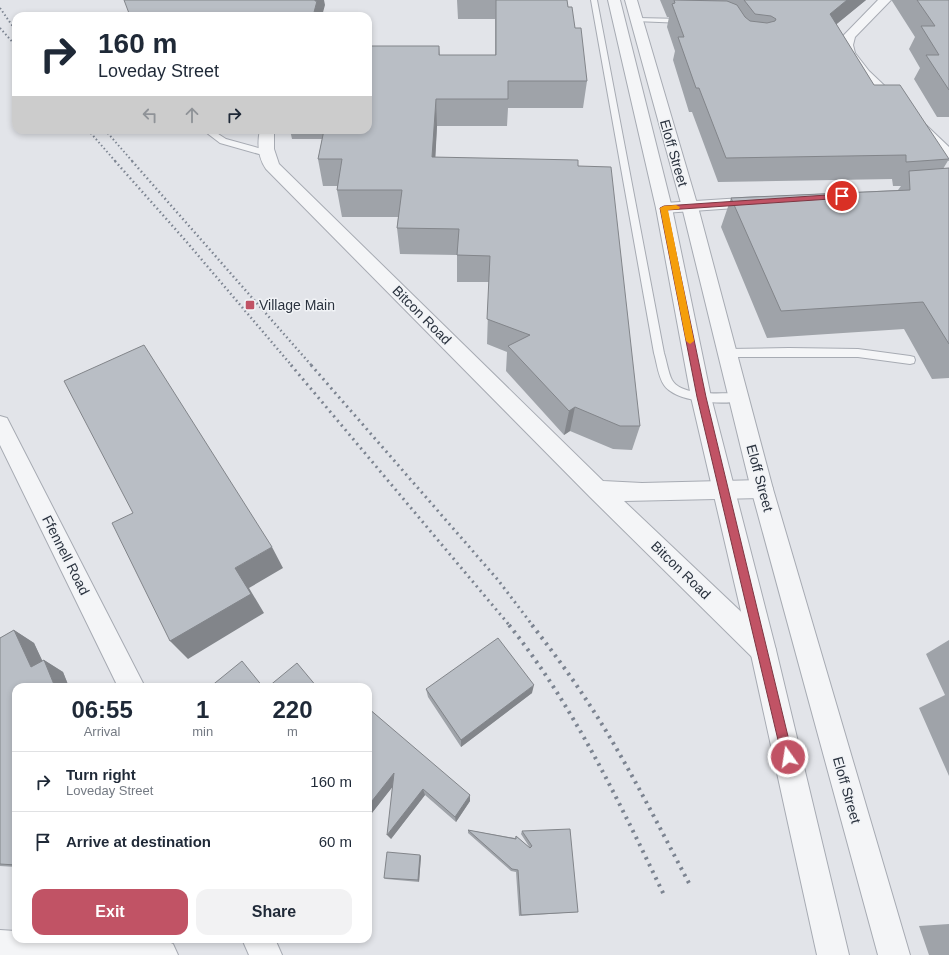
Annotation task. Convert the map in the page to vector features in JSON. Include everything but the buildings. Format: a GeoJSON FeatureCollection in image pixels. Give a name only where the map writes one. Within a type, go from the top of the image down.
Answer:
{"type":"FeatureCollection","features":[{"type":"Feature","properties":{"kind":"street","name":"Eloff Street"},"geometry":{"type":"LineString","coordinates":[[614,0],[664,208],[701,397],[763,650],[833,955]]}},
{"type":"Feature","properties":{"kind":"street"},"geometry":{"type":"LineString","coordinates":[[885,0],[849,36],[846,45],[848,54],[864,74],[949,155]]}},
{"type":"Feature","properties":{"kind":"street","name":"Eloff Street"},"geometry":{"type":"LineString","coordinates":[[634,10],[690,206],[762,489],[894,955]]}},
{"type":"Feature","properties":{"kind":"street"},"geometry":{"type":"LineString","coordinates":[[266,134],[265,143],[266,153]]}},
{"type":"Feature","properties":{"kind":"street","name":"Bitcon Road"},"geometry":{"type":"LineString","coordinates":[[266,153],[272,166],[598,490],[763,650]]}},
{"type":"Feature","properties":{"kind":"street"},"geometry":{"type":"LineString","coordinates":[[664,208],[776,201]]}},
{"type":"Feature","properties":{"kind":"street","name":"Ffennell Road"},"geometry":{"type":"LineString","coordinates":[[0,424],[130,683]]}},
{"type":"Feature","properties":{"kind":"street"},"geometry":{"type":"LineString","coordinates":[[598,490],[642,492],[762,489]]}},
{"type":"Feature","properties":{"kind":"street"},"geometry":{"type":"LineString","coordinates":[[260,943],[266,955]]}},
{"type":"Feature","properties":{"kind":"street"},"geometry":{"type":"LineString","coordinates":[[0,946],[162,955]]}},
{"type":"Feature","properties":{"kind":"lane"},"geometry":{"type":"LineString","coordinates":[[594,0],[659,353],[668,384],[677,392],[701,397],[738,397]]}},
{"type":"Feature","properties":{"kind":"lane"},"geometry":{"type":"LineString","coordinates":[[634,10],[691,21]]}},
{"type":"Feature","properties":{"kind":"lane"},"geometry":{"type":"LineString","coordinates":[[213,134],[223,141],[266,153]]}},
{"type":"Feature","properties":{"kind":"lane"},"geometry":{"type":"LineString","coordinates":[[727,353],[858,353],[910,360]]}},
{"type":"Feature","properties":{"kind":"railway"},"geometry":{"type":"LineString","coordinates":[[0,8],[12,25]]}},
{"type":"Feature","properties":{"kind":"railway"},"geometry":{"type":"LineString","coordinates":[[0,28],[12,42]]}},
{"type":"Feature","properties":{"kind":"railway"},"geometry":{"type":"LineString","coordinates":[[92,134],[116,162]]}},
{"type":"Feature","properties":{"kind":"railway"},"geometry":{"type":"LineString","coordinates":[[108,134],[133,162]]}},
{"type":"Feature","properties":{"kind":"railway"},"geometry":{"type":"LineString","coordinates":[[115,161],[185,240],[292,366]]}},
{"type":"Feature","properties":{"kind":"railway"},"geometry":{"type":"LineString","coordinates":[[132,161],[312,366]]}},
{"type":"Feature","properties":{"kind":"railway"},"geometry":{"type":"LineString","coordinates":[[291,365],[510,626]]}},
{"type":"Feature","properties":{"kind":"railway"},"geometry":{"type":"LineString","coordinates":[[311,365],[498,580],[533,626]]}},
{"type":"Feature","properties":{"kind":"railway"},"geometry":{"type":"LineString","coordinates":[[509,625],[554,688],[575,722],[612,790],[664,895]]}},
{"type":"Feature","properties":{"kind":"railway"},"geometry":{"type":"LineString","coordinates":[[532,625],[570,676],[618,750],[690,885]]}},
{"type":"Feature","properties":{"kind":"slow traffic"},"geometry":{"type":"LineString","coordinates":[[676,207],[664,208],[690,341]]}},
{"type":"Feature","properties":{"kind":"place","name":"Village Main"},"geometry":{"type":"Point","coordinates":[250,305]}},
{"type":"Feature","properties":{"kind":"route"},"geometry":{"type":"LineString","coordinates":[[788,757],[701,397],[664,208],[842,196]]}}]}
